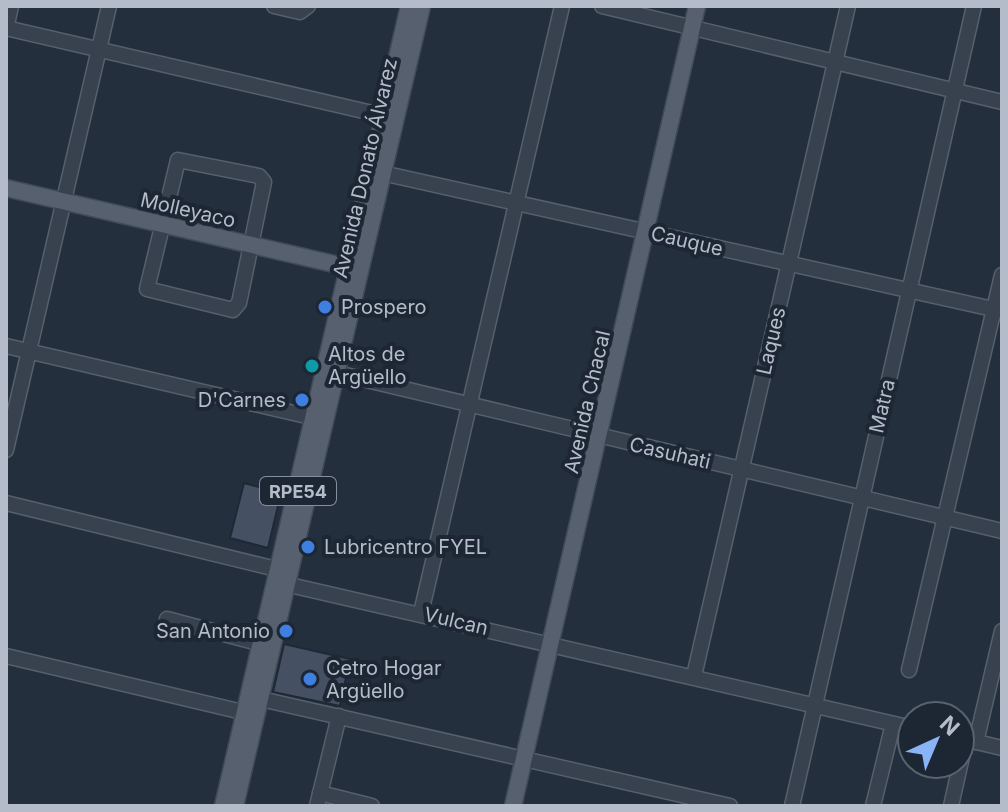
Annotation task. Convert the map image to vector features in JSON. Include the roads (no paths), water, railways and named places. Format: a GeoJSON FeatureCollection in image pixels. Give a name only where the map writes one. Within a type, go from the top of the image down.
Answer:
{"type":"FeatureCollection","features":[{"type":"Feature","properties":{"kind":"main road","name":"Avenida Donato Álvarez"},"geometry":{"type":"LineString","coordinates":[[379,172],[385,116],[409,6]]}},
{"type":"Feature","properties":{"kind":"main road","name":"Avenida Donato Álvarez"},"geometry":{"type":"LineString","coordinates":[[223,806],[251,714],[261,699],[315,418],[422,6]]}},
{"type":"Feature","properties":{"kind":"main road","name":"Avenida Chacal"},"geometry":{"type":"LineString","coordinates":[[513,806],[553,644],[697,6]]}},
{"type":"Feature","properties":{"kind":"main road","name":"Molleyaco"},"geometry":{"type":"LineString","coordinates":[[6,188],[356,269]]}},
{"type":"Feature","properties":{"kind":"main road","name":"Avenida Donato Álvarez"},"geometry":{"type":"LineString","coordinates":[[235,806],[262,644],[284,577],[337,373],[356,269]]}},
{"type":"Feature","properties":{"kind":"street"},"geometry":{"type":"LineString","coordinates":[[11,6],[6,28],[385,116]]}},
{"type":"Feature","properties":{"kind":"street"},"geometry":{"type":"LineString","coordinates":[[6,450],[109,6]]}},
{"type":"Feature","properties":{"kind":"street"},"geometry":{"type":"LineString","coordinates":[[274,6],[300,12],[308,6]]}},
{"type":"Feature","properties":{"kind":"street"},"geometry":{"type":"LineString","coordinates":[[421,613],[562,6]]}},
{"type":"Feature","properties":{"kind":"street"},"geometry":{"type":"LineString","coordinates":[[602,6],[1002,102]]}},
{"type":"Feature","properties":{"kind":"street","name":"Laques"},"geometry":{"type":"LineString","coordinates":[[694,676],[848,6]]}},
{"type":"Feature","properties":{"kind":"street","name":"Matra"},"geometry":{"type":"LineString","coordinates":[[792,806],[974,6]]}},
{"type":"Feature","properties":{"kind":"street"},"geometry":{"type":"LineString","coordinates":[[178,160],[259,176],[264,182],[239,303],[229,311],[147,289],[160,224],[178,160]]}},
{"type":"Feature","properties":{"kind":"street","name":"Cauque"},"geometry":{"type":"LineString","coordinates":[[379,172],[998,310]]}},
{"type":"Feature","properties":{"kind":"street"},"geometry":{"type":"LineString","coordinates":[[909,670],[998,310],[1002,275]]}},
{"type":"Feature","properties":{"kind":"street"},"geometry":{"type":"LineString","coordinates":[[6,346],[315,418]]}},
{"type":"Feature","properties":{"kind":"street","name":"Casuhati"},"geometry":{"type":"LineString","coordinates":[[337,373],[1002,531]]}},
{"type":"Feature","properties":{"kind":"street","name":"Vulcan"},"geometry":{"type":"LineString","coordinates":[[6,503],[421,613],[896,725]]}},
{"type":"Feature","properties":{"kind":"street"},"geometry":{"type":"LineString","coordinates":[[167,619],[262,644]]}},
{"type":"Feature","properties":{"kind":"street"},"geometry":{"type":"LineString","coordinates":[[976,712],[1002,631]]}},
{"type":"Feature","properties":{"kind":"street"},"geometry":{"type":"LineString","coordinates":[[6,656],[251,714]]}},
{"type":"Feature","properties":{"kind":"street"},"geometry":{"type":"LineString","coordinates":[[261,699],[730,806]]}},
{"type":"Feature","properties":{"kind":"street"},"geometry":{"type":"LineString","coordinates":[[339,716],[318,800],[372,806]]}},
{"type":"Feature","properties":{"kind":"street"},"geometry":{"type":"LineString","coordinates":[[873,806],[893,724]]}},
{"type":"Feature","properties":{"kind":"street"},"geometry":{"type":"LineString","coordinates":[[976,742],[1002,748]]}},
{"type":"Feature","properties":{"kind":"street"},"geometry":{"type":"LineString","coordinates":[[951,806],[957,780]]}},
{"type":"Feature","properties":{"kind":"place","name":"Prospero"},"geometry":{"type":"Point","coordinates":[325,307]}},
{"type":"Feature","properties":{"kind":"place","name":"Altos de Argüello"},"geometry":{"type":"Point","coordinates":[312,366]}},
{"type":"Feature","properties":{"kind":"place","name":"D'Carnes"},"geometry":{"type":"Point","coordinates":[302,400]}},
{"type":"Feature","properties":{"kind":"place","name":"Lubricentro FYEL"},"geometry":{"type":"Point","coordinates":[308,547]}},
{"type":"Feature","properties":{"kind":"place","name":"San Antonio"},"geometry":{"type":"Point","coordinates":[286,631]}},
{"type":"Feature","properties":{"kind":"place","name":"Cetro Hogar Argüello"},"geometry":{"type":"Point","coordinates":[310,679]}}]}
